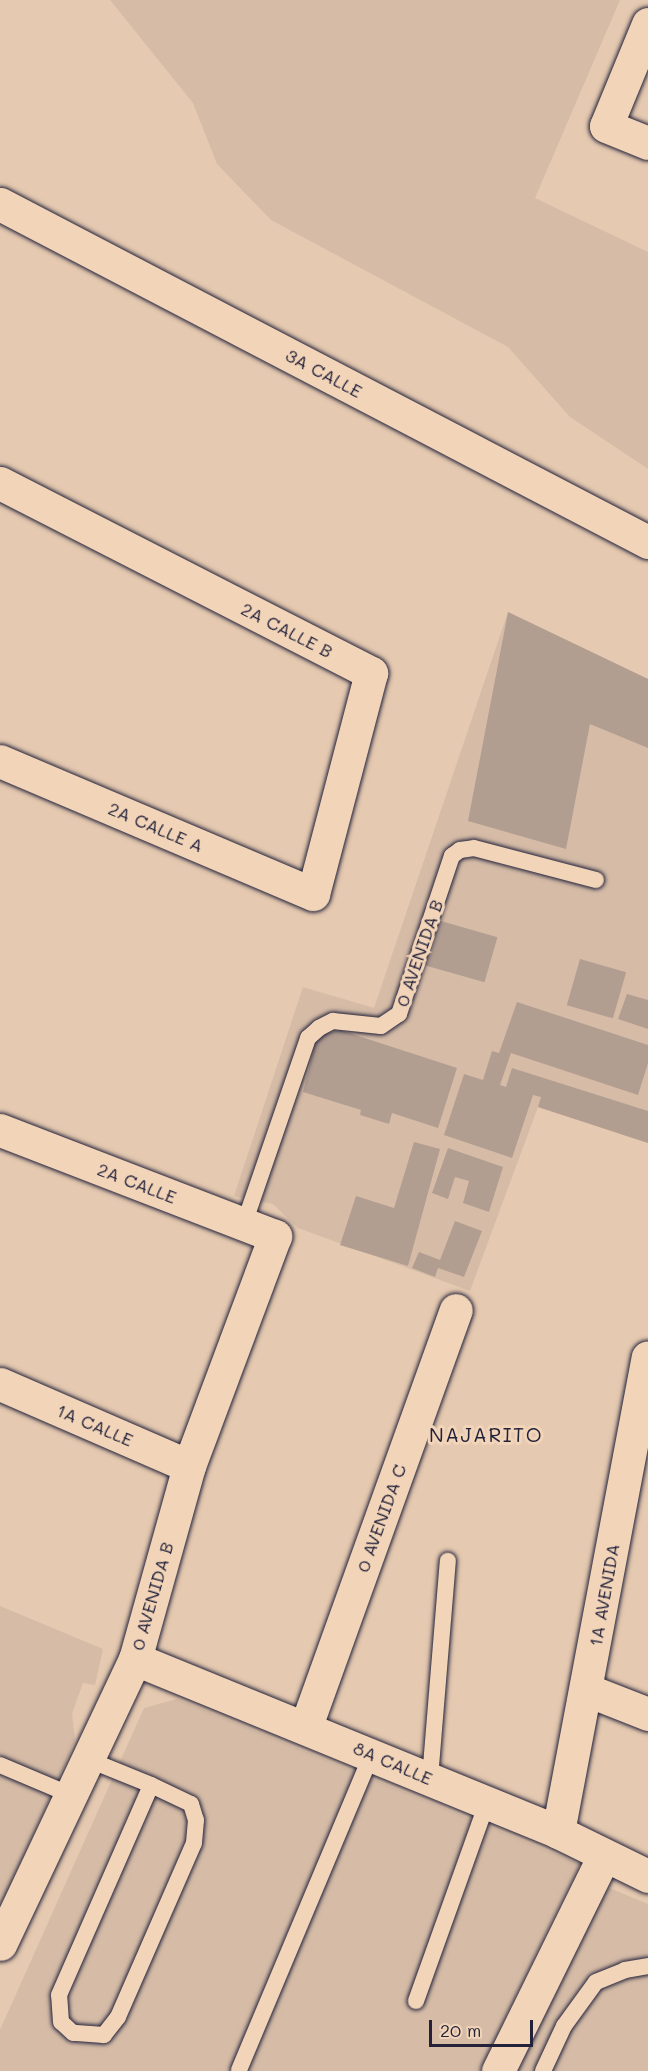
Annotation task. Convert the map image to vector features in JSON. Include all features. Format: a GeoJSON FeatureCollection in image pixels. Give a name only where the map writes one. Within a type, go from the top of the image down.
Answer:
{"type":"FeatureCollection","features":[{"type":"Feature","properties":{"kind":"street"},"geometry":{"type":"LineString","coordinates":[[648,24],[606,126],[648,143]]}},
{"type":"Feature","properties":{"kind":"street","name":"3A CALLE"},"geometry":{"type":"LineString","coordinates":[[0,204],[648,542]]}},
{"type":"Feature","properties":{"kind":"street","name":"2A CALLE B"},"geometry":{"type":"LineString","coordinates":[[0,483],[371,673],[313,894]]}},
{"type":"Feature","properties":{"kind":"street","name":"2A CALLE A"},"geometry":{"type":"LineString","coordinates":[[0,760],[313,894]]}},
{"type":"Feature","properties":{"kind":"street","name":"2A CALLE"},"geometry":{"type":"LineString","coordinates":[[0,1130],[275,1236]]}},
{"type":"Feature","properties":{"kind":"street","name":"0 AVENIDA B"},"geometry":{"type":"LineString","coordinates":[[0,1944],[135,1659],[189,1466],[275,1236]]}},
{"type":"Feature","properties":{"kind":"street","name":"0 AVENIDA C"},"geometry":{"type":"LineString","coordinates":[[306,1726],[456,1310]]}},
{"type":"Feature","properties":{"kind":"street","name":"1A AVENIDA"},"geometry":{"type":"LineString","coordinates":[[558,1832],[587,1690],[648,1357]]}},
{"type":"Feature","properties":{"kind":"street","name":"1A CALLE"},"geometry":{"type":"LineString","coordinates":[[0,1384],[189,1466]]}},
{"type":"Feature","properties":{"kind":"street","name":"8A CALLE"},"geometry":{"type":"LineString","coordinates":[[135,1659],[306,1726],[558,1832],[648,1876]]}},
{"type":"Feature","properties":{"kind":"street"},"geometry":{"type":"LineString","coordinates":[[587,1690],[648,1714]]}},
{"type":"Feature","properties":{"kind":"street"},"geometry":{"type":"LineString","coordinates":[[498,2071],[604,1856]]}},
{"type":"Feature","properties":{"kind":"lane","name":"0 AVENIDA B"},"geometry":{"type":"LineString","coordinates":[[244,1224],[309,1038],[319,1028],[333,1021],[381,1026],[399,1014],[452,856],[460,850],[474,848],[596,880]]}},
{"type":"Feature","properties":{"kind":"lane"},"geometry":{"type":"LineString","coordinates":[[430,1778],[448,1561]]}},
{"type":"Feature","properties":{"kind":"lane"},"geometry":{"type":"LineString","coordinates":[[240,2070],[372,1754]]}},
{"type":"Feature","properties":{"kind":"lane"},"geometry":{"type":"LineString","coordinates":[[87,1759],[151,1785],[191,1804],[196,1820],[194,1844],[118,2017],[104,2035],[74,2033],[61,2022],[59,1995],[151,1785]]}},
{"type":"Feature","properties":{"kind":"lane"},"geometry":{"type":"LineString","coordinates":[[0,1765],[71,1794]]}},
{"type":"Feature","properties":{"kind":"lane"},"geometry":{"type":"LineString","coordinates":[[416,2001],[487,1803]]}},
{"type":"Feature","properties":{"kind":"lane"},"geometry":{"type":"LineString","coordinates":[[543,2071],[564,2026],[596,1982],[625,1970],[648,1965]]}},
{"type":"Feature","properties":{"kind":"shaded area"},"geometry":{"type":"Polygon","coordinates":[[[110,0],[620,0],[535,198],[648,252],[648,469],[570,417],[508,347],[271,220],[217,164],[193,103],[110,0]]]}},
{"type":"Feature","properties":{"kind":"shaded area"},"geometry":{"type":"Polygon","coordinates":[[[508,612],[648,679],[648,1143],[538,1107],[470,1291],[298,1228],[273,1204],[234,1196],[303,987],[374,1008],[508,612]]]}},
{"type":"Feature","properties":{"kind":"shaded area"},"geometry":{"type":"Polygon","coordinates":[[[0,1606],[103,1649],[95,1685],[83,1683],[72,1714],[75,1739],[64,1767],[0,1906],[0,1606]]]}},
{"type":"Feature","properties":{"kind":"shaded area"},"geometry":{"type":"Polygon","coordinates":[[[177,1699],[580,1864],[479,2071],[0,2071],[0,2030],[144,1708],[177,1699]]]}},
{"type":"Feature","properties":{"kind":"shaded area"},"geometry":{"type":"Polygon","coordinates":[[[607,1887],[648,1904],[648,2071],[516,2071],[607,1887]]]}},
{"type":"Feature","properties":{"kind":"building"},"geometry":{"type":"Polygon","coordinates":[[[508,612],[648,679],[648,748],[590,724],[566,849],[468,821],[508,612]]]}},
{"type":"Feature","properties":{"kind":"building"},"geometry":{"type":"Polygon","coordinates":[[[434,919],[497,937],[484,982],[421,964],[434,919]]]}},
{"type":"Feature","properties":{"kind":"building"},"geometry":{"type":"Polygon","coordinates":[[[580,959],[626,972],[613,1018],[567,1005],[580,959]]]}},
{"type":"Feature","properties":{"kind":"building"},"geometry":{"type":"Polygon","coordinates":[[[627,994],[648,1000],[648,1029],[618,1019],[627,994]]]}},
{"type":"Feature","properties":{"kind":"building"},"geometry":{"type":"Polygon","coordinates":[[[517,1002],[648,1045],[648,1063],[638,1095],[511,1053],[500,1085],[506,1087],[512,1068],[648,1111],[648,1143],[538,1107],[541,1097],[533,1095],[512,1158],[444,1135],[464,1074],[483,1080],[492,1051],[499,1053],[517,1002]]]}},
{"type":"Feature","properties":{"kind":"building"},"geometry":{"type":"Polygon","coordinates":[[[340,1030],[457,1068],[438,1128],[392,1113],[389,1124],[360,1115],[361,1110],[303,1092],[317,1036],[340,1030]]]}},
{"type":"Feature","properties":{"kind":"building"},"geometry":{"type":"Polygon","coordinates":[[[414,1142],[440,1149],[408,1266],[340,1245],[356,1196],[394,1208],[414,1142]]]}},
{"type":"Feature","properties":{"kind":"building"},"geometry":{"type":"Polygon","coordinates":[[[448,1148],[503,1167],[489,1212],[463,1203],[469,1181],[455,1177],[448,1199],[432,1193],[448,1148]]]}},
{"type":"Feature","properties":{"kind":"building"},"geometry":{"type":"Polygon","coordinates":[[[455,1221],[482,1231],[464,1277],[438,1268],[435,1277],[412,1268],[419,1252],[440,1260],[455,1221]]]}},
{"type":"Feature","properties":{"kind":"district","name":"NAJARITO"},"geometry":{"type":"Point","coordinates":[486,1434]}}]}
